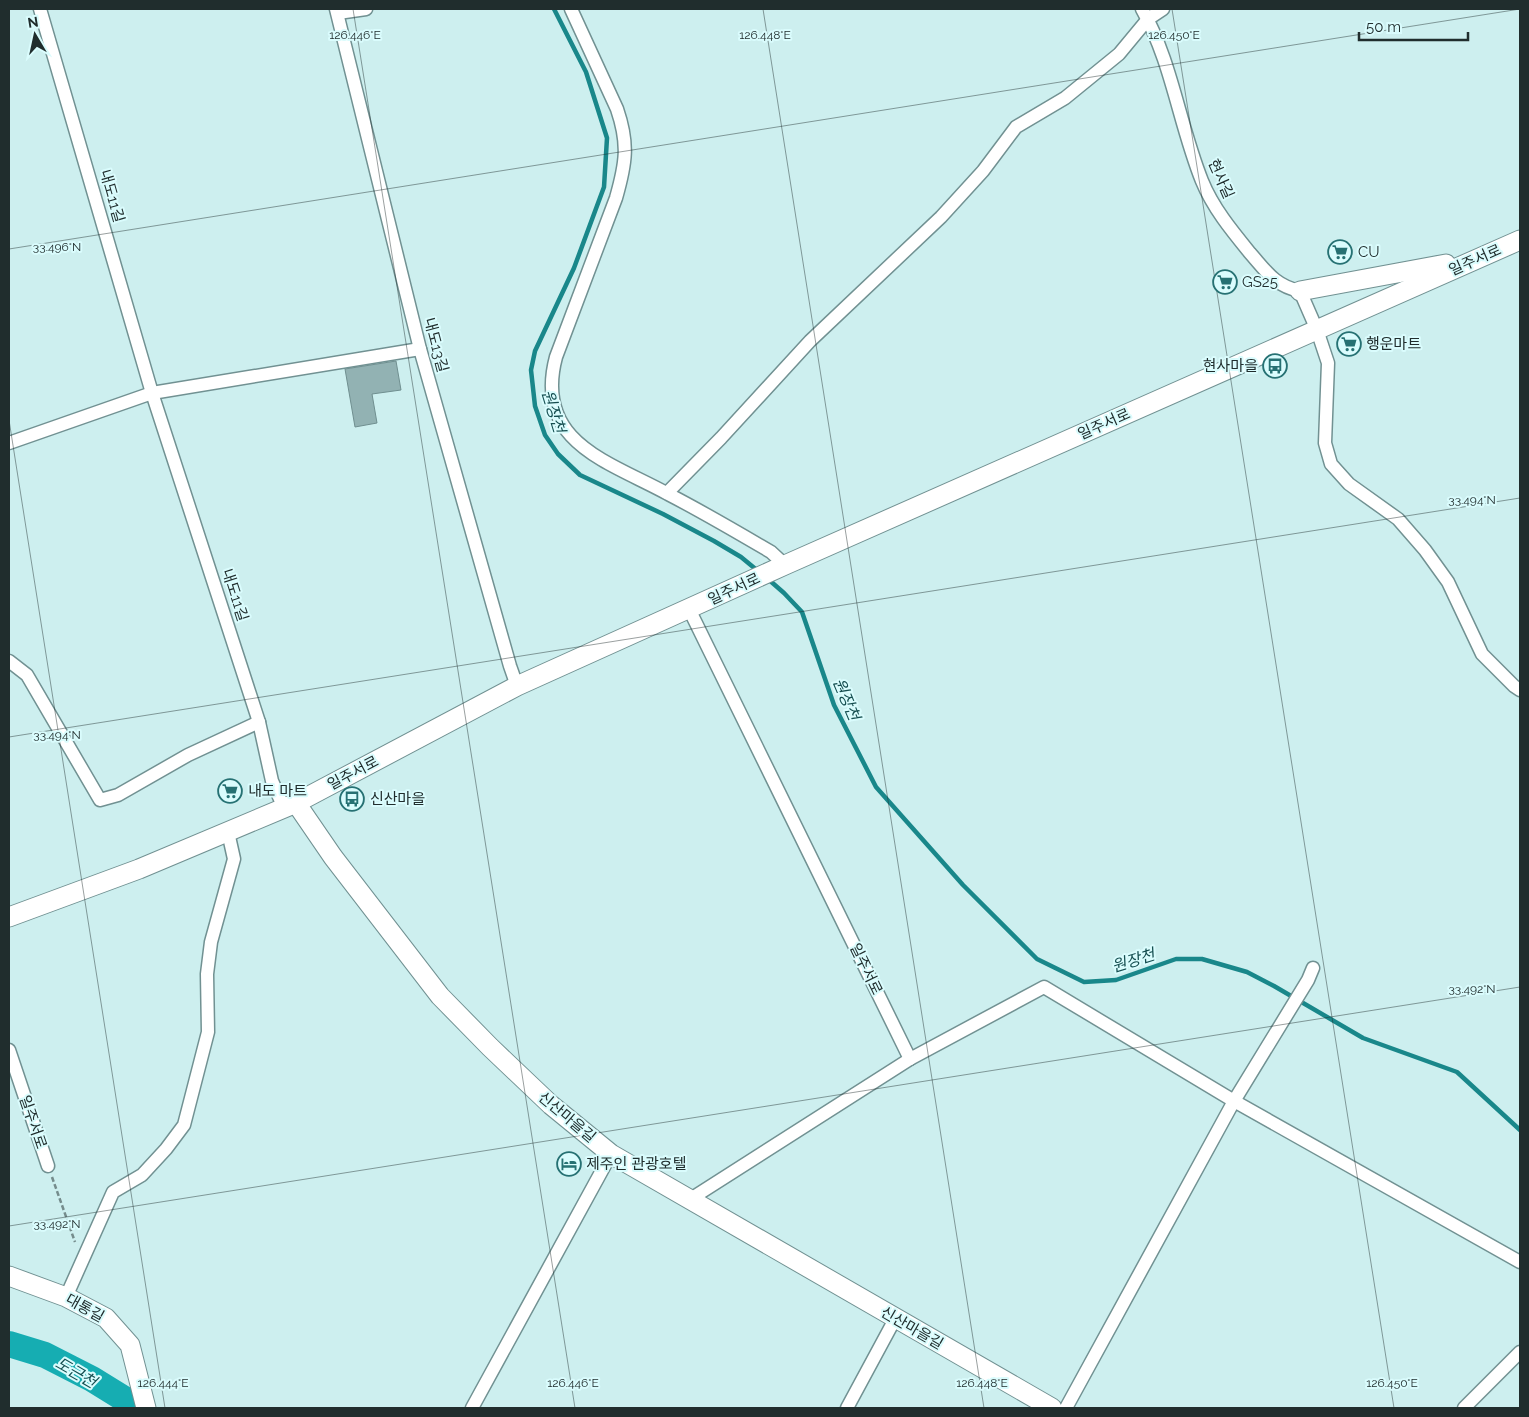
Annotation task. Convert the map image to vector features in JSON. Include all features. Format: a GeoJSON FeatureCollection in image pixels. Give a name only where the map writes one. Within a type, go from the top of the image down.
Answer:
{"type":"FeatureCollection","features":[{"type":"Feature","properties":{"kind":"main road","name":"일주서로"},"geometry":{"type":"LineString","coordinates":[[10,914],[139,868],[290,805],[517,686],[1520,240]]}},
{"type":"Feature","properties":{"kind":"main road"},"geometry":{"type":"LineString","coordinates":[[1300,291],[1479,258]]}},
{"type":"Feature","properties":{"kind":"main road","name":"신산마을길"},"geometry":{"type":"LineString","coordinates":[[290,805],[333,857],[440,996],[551,1105],[611,1154],[1052,1408]]}},
{"type":"Feature","properties":{"kind":"main road","name":"대통길"},"geometry":{"type":"LineString","coordinates":[[9,1276],[66,1297],[106,1318],[130,1345],[146,1408]]}},
{"type":"Feature","properties":{"kind":"street","name":"내도11길"},"geometry":{"type":"LineString","coordinates":[[40,9],[152,393],[259,722],[272,781],[290,805]]}},
{"type":"Feature","properties":{"kind":"street"},"geometry":{"type":"LineString","coordinates":[[337,11],[366,9]]}},
{"type":"Feature","properties":{"kind":"street"},"geometry":{"type":"LineString","coordinates":[[571,9],[623,124],[626,149],[616,198],[552,370],[553,397],[556,411],[560,421],[576,442],[590,453],[667,492],[771,552],[779,568]]}},
{"type":"Feature","properties":{"kind":"street"},"geometry":{"type":"LineString","coordinates":[[667,492],[721,438],[810,341],[941,217],[983,171],[1016,127],[1065,98],[1119,54],[1145,14],[1163,9]]}},
{"type":"Feature","properties":{"kind":"street","name":"내도13길"},"geometry":{"type":"LineString","coordinates":[[337,11],[420,349],[517,686]]}},
{"type":"Feature","properties":{"kind":"street","name":"현사길"},"geometry":{"type":"LineString","coordinates":[[1145,14],[1157,38],[1202,180],[1210,198],[1234,233],[1270,276],[1279,284],[1300,291]]}},
{"type":"Feature","properties":{"kind":"street"},"geometry":{"type":"LineString","coordinates":[[1300,291],[1317,330],[1328,363],[1324,442],[1331,464],[1349,484],[1398,519],[1425,550],[1448,582],[1482,654],[1520,690]]}},
{"type":"Feature","properties":{"kind":"street"},"geometry":{"type":"LineString","coordinates":[[9,443],[152,393],[420,349]]}},
{"type":"Feature","properties":{"kind":"street","name":"일주서로"},"geometry":{"type":"LineString","coordinates":[[689,609],[910,1060]]}},
{"type":"Feature","properties":{"kind":"street"},"geometry":{"type":"LineString","coordinates":[[9,661],[27,675],[100,800],[118,795],[188,755],[259,722]]}},
{"type":"Feature","properties":{"kind":"street"},"geometry":{"type":"LineString","coordinates":[[66,1297],[112,1192],[142,1175],[166,1149],[184,1125],[208,1032],[208,974],[211,942],[234,859],[228,832]]}},
{"type":"Feature","properties":{"kind":"street"},"geometry":{"type":"LineString","coordinates":[[1066,1408],[1234,1101],[1310,974]]}},
{"type":"Feature","properties":{"kind":"street"},"geometry":{"type":"LineString","coordinates":[[689,1200],[910,1060],[1044,987],[1234,1101],[1520,1262]]}},
{"type":"Feature","properties":{"kind":"street","name":"일주서로"},"geometry":{"type":"LineString","coordinates":[[9,1050],[48,1166]]}},
{"type":"Feature","properties":{"kind":"street"},"geometry":{"type":"LineString","coordinates":[[472,1408],[611,1154]]}},
{"type":"Feature","properties":{"kind":"street"},"geometry":{"type":"LineString","coordinates":[[847,1408],[895,1319]]}},
{"type":"Feature","properties":{"kind":"street"},"geometry":{"type":"LineString","coordinates":[[1464,1408],[1520,1352]]}},
{"type":"Feature","properties":{"kind":"path"},"geometry":{"type":"LineString","coordinates":[[48,1166],[82,1262]]}},
{"type":"Feature","properties":{"kind":"building"},"geometry":{"type":"Polygon","coordinates":[[[396,361],[401,390],[372,394],[377,423],[355,427],[345,369],[396,361]]]}},
{"type":"Feature","properties":{"kind":"waterway","name":"원장천"},"geometry":{"type":"LineString","coordinates":[[554,9],[586,72],[607,138],[604,187],[574,268],[535,351],[531,370],[535,406],[545,435],[558,454],[580,475],[663,514],[714,541],[741,557],[758,571]]}},
{"type":"Feature","properties":{"kind":"waterway","name":"원장천"},"geometry":{"type":"LineString","coordinates":[[768,579],[802,612],[834,705],[876,787],[963,885],[1037,959],[1084,982],[1116,980],[1176,959],[1202,959],[1247,972],[1363,1038],[1457,1072],[1520,1130]]}},
{"type":"Feature","properties":{"kind":"waterway","name":"도근천"},"geometry":{"type":"LineString","coordinates":[[9,1344],[45,1355],[92,1379],[139,1408]]}},
{"type":"Feature","properties":{"kind":"place","name":"CU"},"geometry":{"type":"Point","coordinates":[1340,252]}},
{"type":"Feature","properties":{"kind":"place","name":"GS25"},"geometry":{"type":"Point","coordinates":[1225,282]}},
{"type":"Feature","properties":{"kind":"place","name":"행운마트"},"geometry":{"type":"Point","coordinates":[1349,344]}},
{"type":"Feature","properties":{"kind":"place","name":"현사마을"},"geometry":{"type":"Point","coordinates":[1275,366]}},
{"type":"Feature","properties":{"kind":"place","name":"내도 마트"},"geometry":{"type":"Point","coordinates":[230,791]}},
{"type":"Feature","properties":{"kind":"place","name":"신산마을"},"geometry":{"type":"Point","coordinates":[352,799]}},
{"type":"Feature","properties":{"kind":"place","name":"제주인 관광호텔"},"geometry":{"type":"Point","coordinates":[569,1164]}}]}
